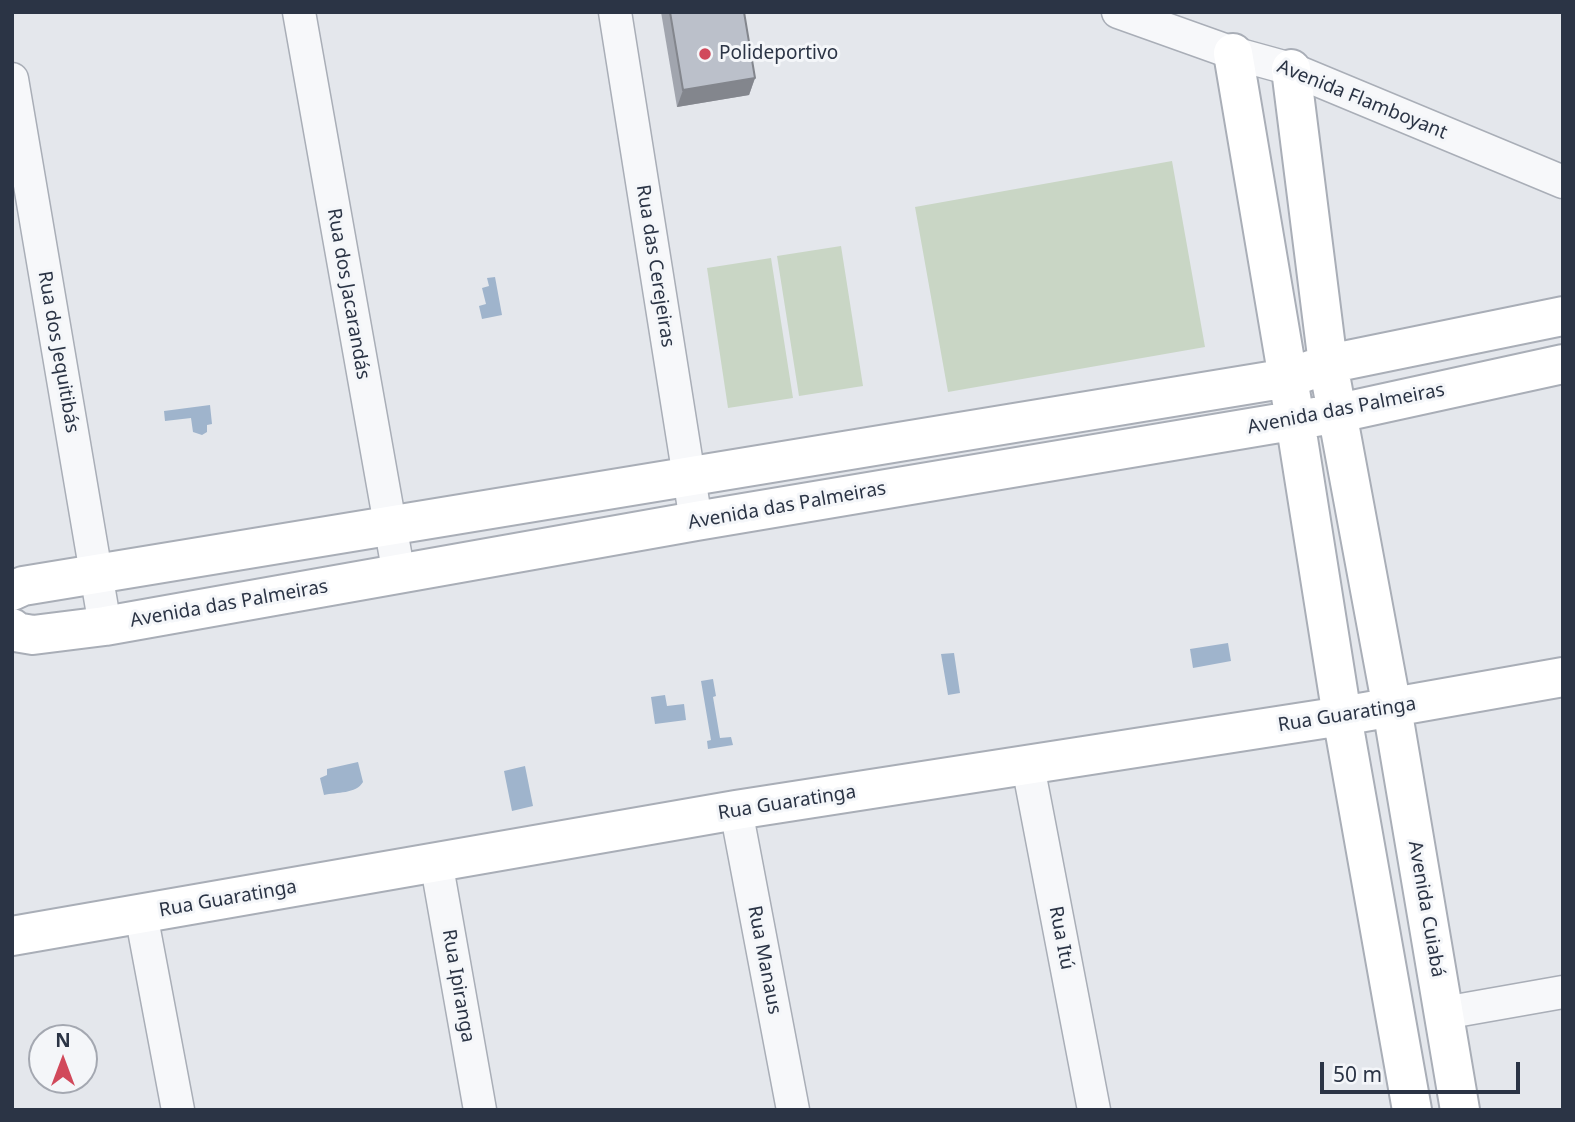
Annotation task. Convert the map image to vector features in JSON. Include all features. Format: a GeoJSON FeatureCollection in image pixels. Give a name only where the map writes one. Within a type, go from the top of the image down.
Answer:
{"type":"FeatureCollection","features":[{"type":"Feature","properties":{"kind":"street","name":"Rua dos Jacarandás"},"geometry":{"type":"LineString","coordinates":[[299,12],[399,575]]}},
{"type":"Feature","properties":{"kind":"street","name":"Rua das Cerejeiras"},"geometry":{"type":"LineString","coordinates":[[615,12],[696,521]]}},
{"type":"Feature","properties":{"kind":"street","name":"Avenida Flamboyant"},"geometry":{"type":"LineString","coordinates":[[1118,12],[1233,53],[1292,69],[1563,182]]}},
{"type":"Feature","properties":{"kind":"street"},"geometry":{"type":"LineString","coordinates":[[1233,53],[1342,716],[1412,1110]]}},
{"type":"Feature","properties":{"kind":"street","name":"Avenida Cuiabá"},"geometry":{"type":"LineString","coordinates":[[1292,69],[1328,363],[1392,708],[1460,1110]]}},
{"type":"Feature","properties":{"kind":"street","name":"Rua dos Jequitibás"},"geometry":{"type":"LineString","coordinates":[[12,79],[105,626]]}},
{"type":"Feature","properties":{"kind":"street"},"geometry":{"type":"LineString","coordinates":[[12,591],[23,586],[389,528],[1288,378],[1328,363],[1563,316]]}},
{"type":"Feature","properties":{"kind":"street","name":"Avenida das Palmeiras"},"geometry":{"type":"LineString","coordinates":[[12,628],[15,632],[33,635],[105,626],[696,521],[1295,421],[1563,364]]}},
{"type":"Feature","properties":{"kind":"street","name":"Rua Guaratinga"},"geometry":{"type":"LineString","coordinates":[[12,936],[736,810],[1392,708],[1563,677]]}},
{"type":"Feature","properties":{"kind":"street","name":"Rua Itú"},"geometry":{"type":"LineString","coordinates":[[1028,766],[1094,1110]]}},
{"type":"Feature","properties":{"kind":"street","name":"Rua Manaus"},"geometry":{"type":"LineString","coordinates":[[736,810],[793,1110]]}},
{"type":"Feature","properties":{"kind":"street","name":"Rua Ipiranga"},"geometry":{"type":"LineString","coordinates":[[436,861],[480,1110]]}},
{"type":"Feature","properties":{"kind":"street"},"geometry":{"type":"LineString","coordinates":[[141,914],[178,1110]]}},
{"type":"Feature","properties":{"kind":"street"},"geometry":{"type":"LineString","coordinates":[[1444,1013],[1563,992]]}},
{"type":"Feature","properties":{"kind":"green space"},"geometry":{"type":"Polygon","coordinates":[[[1172,161],[1205,347],[948,392],[915,207],[1172,161]]]}},
{"type":"Feature","properties":{"kind":"green space"},"geometry":{"type":"Polygon","coordinates":[[[841,246],[863,386],[799,396],[777,256],[841,246]]]}},
{"type":"Feature","properties":{"kind":"green space"},"geometry":{"type":"Polygon","coordinates":[[[771,258],[793,398],[728,408],[707,268],[771,258]]]}},
{"type":"Feature","properties":{"kind":"water"},"geometry":{"type":"Polygon","coordinates":[[[495,277],[502,315],[482,319],[479,306],[486,304],[482,288],[489,286],[487,278],[495,277]]]}},
{"type":"Feature","properties":{"kind":"water"},"geometry":{"type":"Polygon","coordinates":[[[210,405],[212,424],[207,425],[207,432],[202,435],[193,432],[191,418],[165,421],[164,411],[210,405]]]}},
{"type":"Feature","properties":{"kind":"water"},"geometry":{"type":"Polygon","coordinates":[[[1228,643],[1231,661],[1193,668],[1190,649],[1228,643]]]}},
{"type":"Feature","properties":{"kind":"water"},"geometry":{"type":"Polygon","coordinates":[[[954,653],[960,693],[948,695],[941,654],[954,653]]]}},
{"type":"Feature","properties":{"kind":"water"},"geometry":{"type":"Polygon","coordinates":[[[713,679],[716,696],[713,697],[720,738],[731,737],[733,745],[708,749],[707,741],[711,740],[701,681],[713,679]]]}},
{"type":"Feature","properties":{"kind":"water"},"geometry":{"type":"Polygon","coordinates":[[[665,695],[667,706],[684,704],[686,720],[655,724],[651,697],[665,695]]]}},
{"type":"Feature","properties":{"kind":"water"},"geometry":{"type":"Polygon","coordinates":[[[358,762],[363,782],[360,786],[351,791],[324,795],[320,778],[327,775],[327,769],[358,762]]]}},
{"type":"Feature","properties":{"kind":"water"},"geometry":{"type":"Polygon","coordinates":[[[525,766],[533,806],[512,811],[504,771],[525,766]]]}},
{"type":"Feature","properties":{"kind":"building","name":"Polideportivo"},"geometry":{"type":"Polygon","coordinates":[[[670,12],[744,12],[755,78],[683,90],[670,12]]]}},
{"type":"Feature","properties":{"kind":"place","name":"Polideportivo"},"geometry":{"type":"Point","coordinates":[705,54]}}]}
